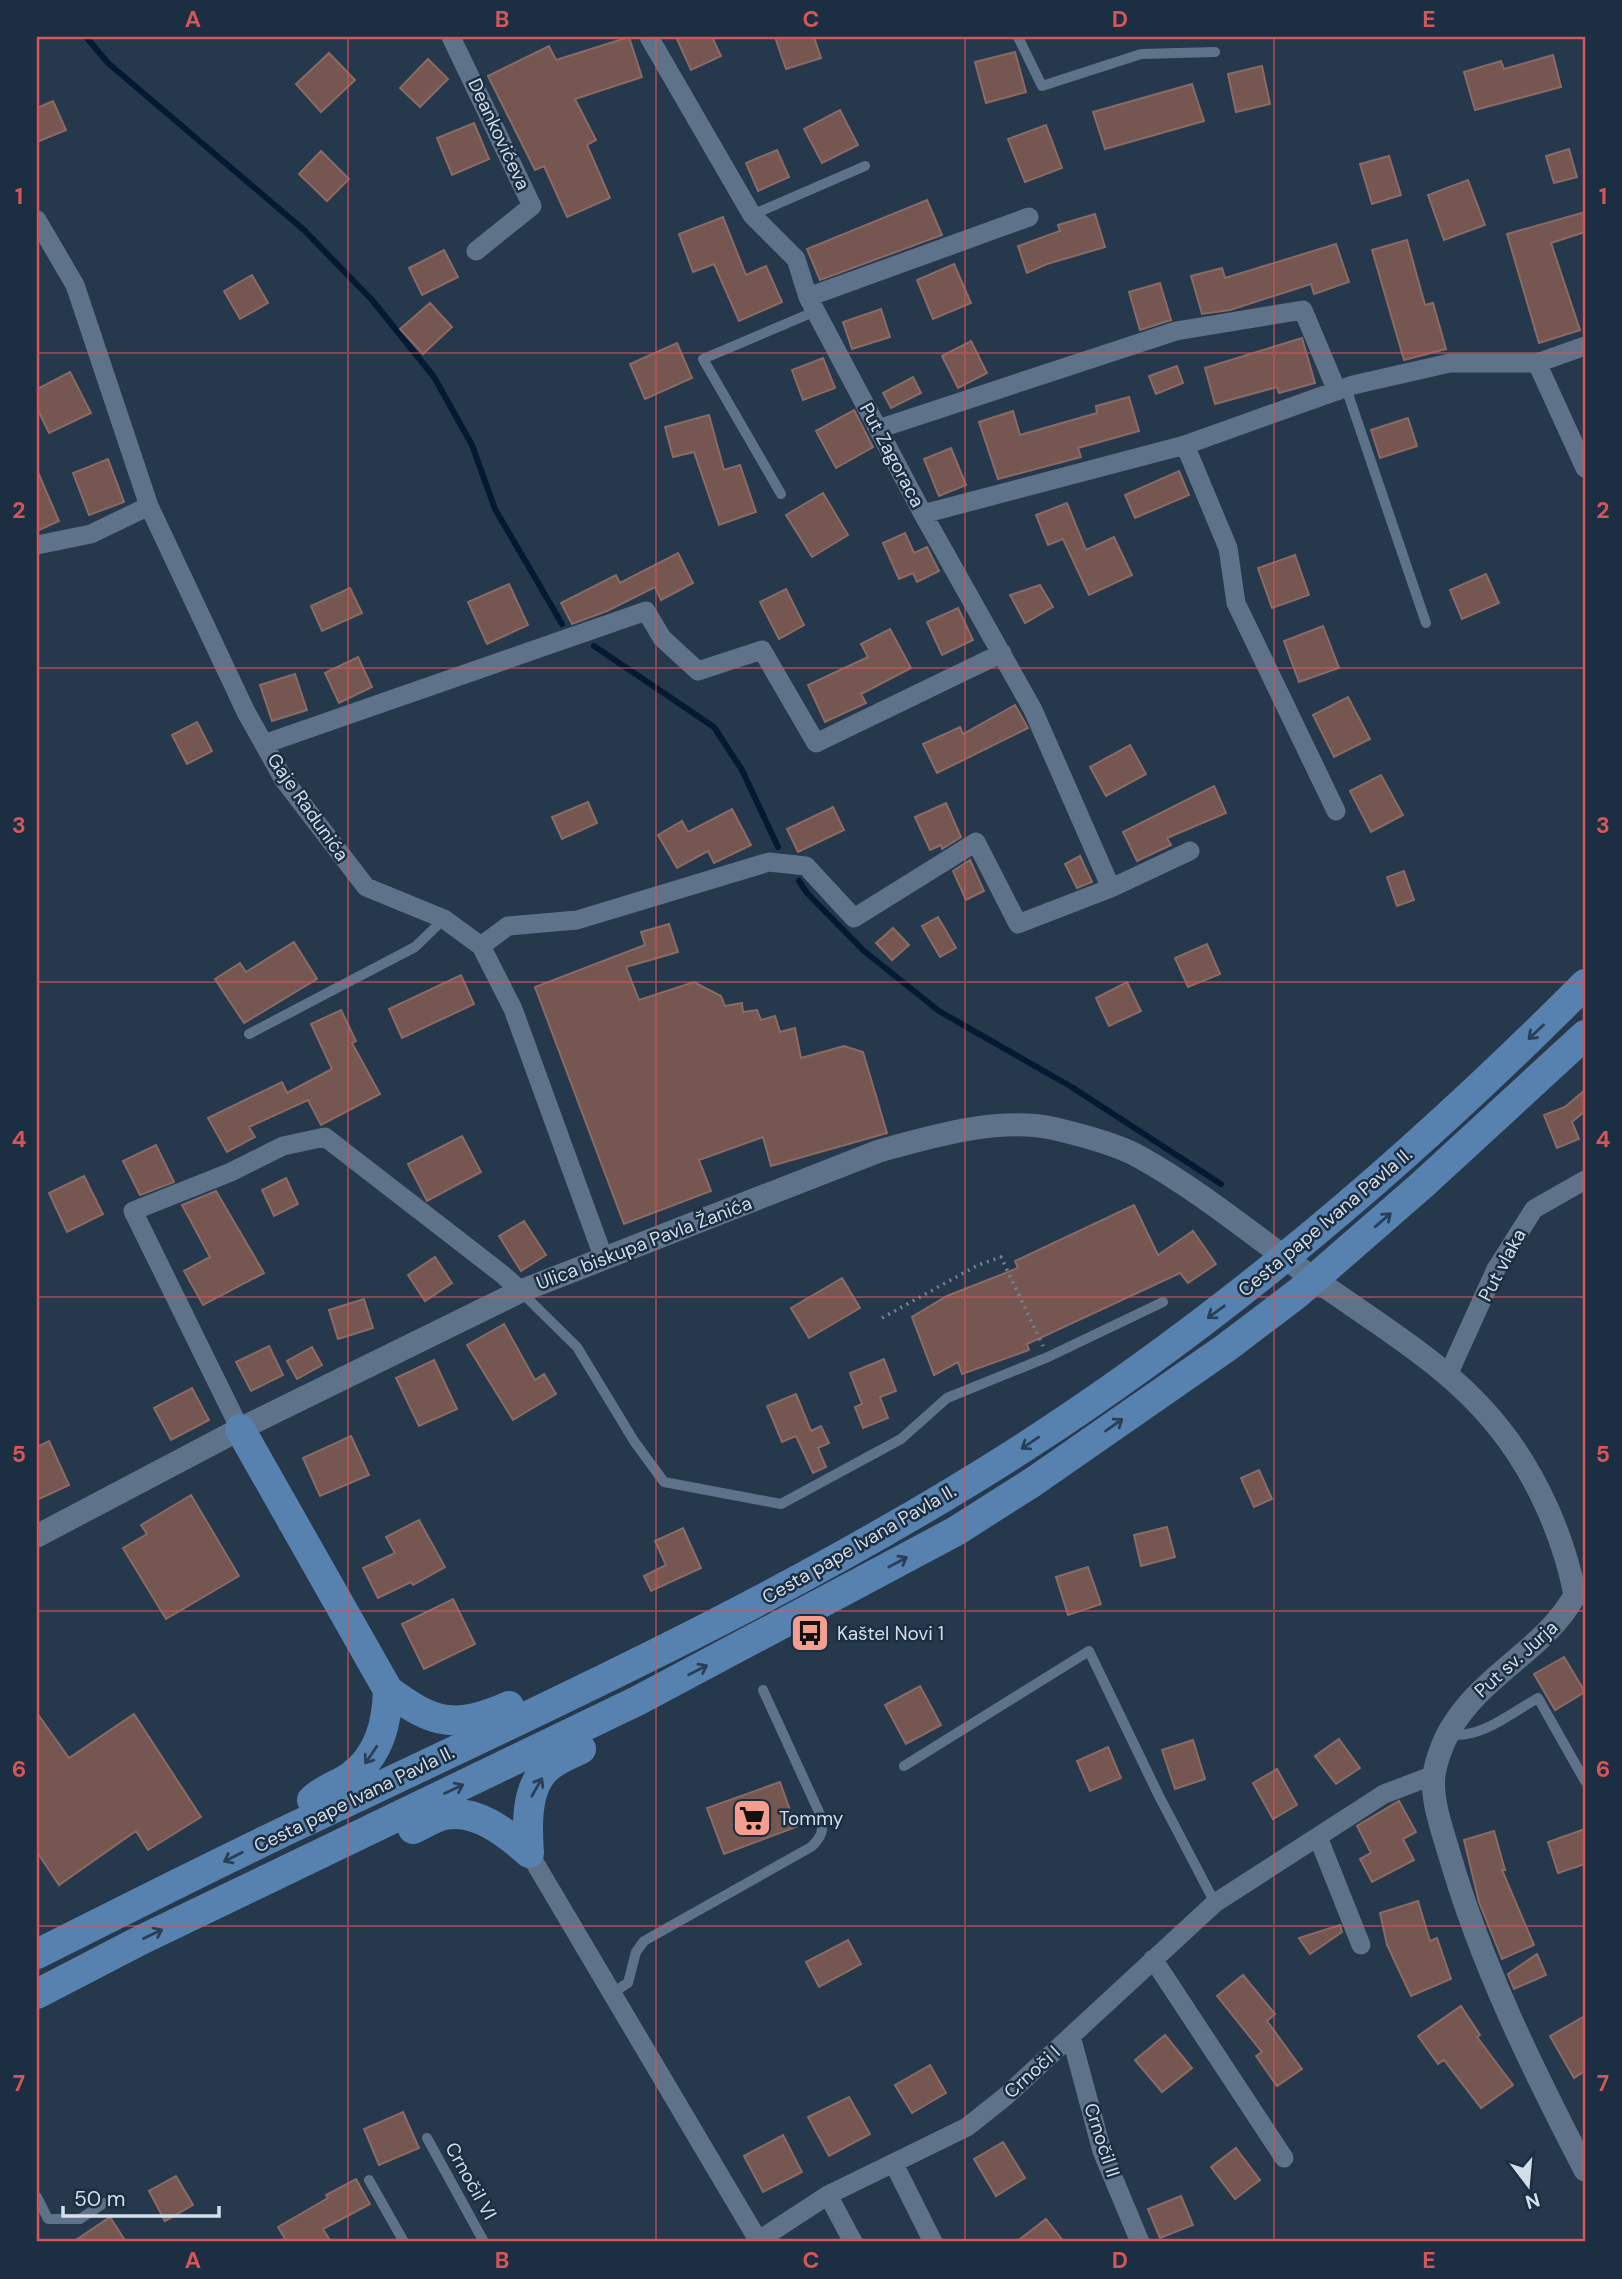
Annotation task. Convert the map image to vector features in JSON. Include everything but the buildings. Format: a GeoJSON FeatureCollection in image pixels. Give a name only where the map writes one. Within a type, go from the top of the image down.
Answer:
{"type":"FeatureCollection","features":[{"type":"Feature","properties":{"kind":"main road","name":"Cesta pape Ivana Pavla II."},"geometry":{"type":"LineString","coordinates":[[37,1954],[295,1826],[591,1686],[828,1566],[1022,1449],[1113,1386],[1268,1257],[1303,1243],[1402,1159],[1585,984]]}},
{"type":"Feature","properties":{"kind":"main road","name":"Cesta pape Ivana Pavla II."},"geometry":{"type":"LineString","coordinates":[[37,1994],[349,1839],[637,1701],[956,1531],[1182,1379],[1298,1293],[1585,1035]]}},
{"type":"Feature","properties":{"kind":"main road"},"geometry":{"type":"LineString","coordinates":[[240,1429],[388,1690],[410,1707],[442,1722],[460,1723],[484,1717],[562,1684],[591,1686]]}},
{"type":"Feature","properties":{"kind":"main road"},"geometry":{"type":"LineString","coordinates":[[295,1826],[304,1808],[316,1796],[349,1777],[365,1764],[376,1748],[387,1718],[388,1690]]}},
{"type":"Feature","properties":{"kind":"main road"},"geometry":{"type":"LineString","coordinates":[[529,1853],[526,1821],[531,1797],[549,1766],[616,1731],[637,1701]]}},
{"type":"Feature","properties":{"kind":"main road"},"geometry":{"type":"LineString","coordinates":[[349,1839],[390,1839],[446,1814],[477,1818],[505,1832],[529,1853]]}},
{"type":"Feature","properties":{"kind":"street","name":"Deankovićeva"},"geometry":{"type":"LineString","coordinates":[[451,37],[532,206],[476,251]]}},
{"type":"Feature","properties":{"kind":"street","name":"Put Zagoraca"},"geometry":{"type":"LineString","coordinates":[[649,37],[752,215],[796,259],[812,304],[923,514],[1033,710],[1111,888]]}},
{"type":"Feature","properties":{"kind":"street"},"geometry":{"type":"LineString","coordinates":[[812,304],[1030,217]]}},
{"type":"Feature","properties":{"kind":"street","name":"Gaje Radunića"},"geometry":{"type":"LineString","coordinates":[[37,220],[75,285],[149,506],[264,744],[284,780],[366,887],[444,919],[481,946],[513,1009],[604,1259]]}},
{"type":"Feature","properties":{"kind":"street"},"geometry":{"type":"LineString","coordinates":[[878,429],[1176,331],[1303,310],[1341,390]]}},
{"type":"Feature","properties":{"kind":"street"},"geometry":{"type":"LineString","coordinates":[[923,514],[1185,445],[1341,390],[1450,363],[1538,363],[1585,346]]}},
{"type":"Feature","properties":{"kind":"street"},"geometry":{"type":"LineString","coordinates":[[1538,363],[1585,468]]}},
{"type":"Feature","properties":{"kind":"street"},"geometry":{"type":"LineString","coordinates":[[1185,445],[1228,548],[1236,603],[1336,811]]}},
{"type":"Feature","properties":{"kind":"street"},"geometry":{"type":"LineString","coordinates":[[37,545],[91,534],[149,506]]}},
{"type":"Feature","properties":{"kind":"street"},"geometry":{"type":"LineString","coordinates":[[264,744],[646,611],[662,638],[698,671],[762,650],[816,743],[1002,653]]}},
{"type":"Feature","properties":{"kind":"street"},"geometry":{"type":"LineString","coordinates":[[481,946],[508,926],[577,920],[769,862],[806,866],[854,918],[976,842],[1018,924],[1111,888],[1191,850]]}},
{"type":"Feature","properties":{"kind":"street","name":"Ulica biskupa Pavla Žanića"},"geometry":{"type":"LineString","coordinates":[[37,1536],[240,1429],[521,1292],[879,1151],[939,1134],[993,1126],[1053,1128],[1133,1153],[1193,1189],[1268,1257]]}},
{"type":"Feature","properties":{"kind":"street"},"geometry":{"type":"LineString","coordinates":[[240,1429],[133,1211],[231,1172],[283,1146],[325,1136],[502,1274],[521,1292]]}},
{"type":"Feature","properties":{"kind":"street","name":"Put vlaka"},"geometry":{"type":"LineString","coordinates":[[1448,1375],[1496,1269],[1534,1209],[1585,1180]]}},
{"type":"Feature","properties":{"kind":"street","name":"Put sv. Jurja"},"geometry":{"type":"LineString","coordinates":[[1268,1257],[1448,1375],[1499,1427],[1553,1521],[1580,1595],[1564,1615],[1463,1709],[1448,1734],[1434,1775],[1435,1801],[1464,1908],[1534,2073],[1585,2170]]}},
{"type":"Feature","properties":{"kind":"street","name":"Crnoči l"},"geometry":{"type":"LineString","coordinates":[[757,2241],[828,2195],[967,2127],[1006,2096],[1215,1903],[1384,1794],[1434,1775]]}},
{"type":"Feature","properties":{"kind":"street"},"geometry":{"type":"LineString","coordinates":[[1318,1837],[1362,1945]]}},
{"type":"Feature","properties":{"kind":"street"},"geometry":{"type":"LineString","coordinates":[[529,1853],[757,2241]]}},
{"type":"Feature","properties":{"kind":"street"},"geometry":{"type":"LineString","coordinates":[[1153,1959],[1284,2158]]}},
{"type":"Feature","properties":{"kind":"street","name":"Crnočil II"},"geometry":{"type":"LineString","coordinates":[[1071,2036],[1102,2151],[1140,2242]]}},
{"type":"Feature","properties":{"kind":"street"},"geometry":{"type":"LineString","coordinates":[[894,2164],[933,2242]]}},
{"type":"Feature","properties":{"kind":"street"},"geometry":{"type":"LineString","coordinates":[[828,2195],[853,2242]]}},
{"type":"Feature","properties":{"kind":"lane"},"geometry":{"type":"LineString","coordinates":[[1018,37],[1042,86],[1141,54],[1215,52]]}},
{"type":"Feature","properties":{"kind":"lane"},"geometry":{"type":"LineString","coordinates":[[752,215],[864,166]]}},
{"type":"Feature","properties":{"kind":"lane"},"geometry":{"type":"LineString","coordinates":[[781,494],[703,359],[812,304]]}},
{"type":"Feature","properties":{"kind":"lane"},"geometry":{"type":"LineString","coordinates":[[1341,390],[1426,623]]}},
{"type":"Feature","properties":{"kind":"lane"},"geometry":{"type":"LineString","coordinates":[[249,1034],[415,947],[444,919]]}},
{"type":"Feature","properties":{"kind":"lane"},"geometry":{"type":"LineString","coordinates":[[521,1292],[577,1347],[634,1441],[664,1482],[781,1504],[901,1439],[947,1398],[1048,1357],[1163,1302]]}},
{"type":"Feature","properties":{"kind":"lane"},"geometry":{"type":"LineString","coordinates":[[904,1766],[1089,1651],[1215,1903]]}},
{"type":"Feature","properties":{"kind":"lane"},"geometry":{"type":"LineString","coordinates":[[612,1993],[628,1983],[636,1952],[644,1941],[820,1839],[824,1829],[819,1812],[763,1690]]}},
{"type":"Feature","properties":{"kind":"lane"},"geometry":{"type":"LineString","coordinates":[[1448,1734],[1464,1737],[1480,1731],[1538,1698],[1585,1781]]}},
{"type":"Feature","properties":{"kind":"lane","name":"Crnočil VI"},"geometry":{"type":"LineString","coordinates":[[427,2138],[484,2242]]}},
{"type":"Feature","properties":{"kind":"lane"},"geometry":{"type":"LineString","coordinates":[[369,2179],[404,2242]]}},
{"type":"Feature","properties":{"kind":"lane"},"geometry":{"type":"LineString","coordinates":[[37,2197],[48,2219],[80,2219],[104,2203]]}},
{"type":"Feature","properties":{"kind":"path"},"geometry":{"type":"LineString","coordinates":[[883,1318],[978,1265],[1001,1257],[1048,1357]]}},
{"type":"Feature","properties":{"kind":"waterway"},"geometry":{"type":"LineString","coordinates":[[86,37],[108,63],[304,230],[372,300],[434,377],[472,445],[495,509],[562,624]]}},
{"type":"Feature","properties":{"kind":"waterway"},"geometry":{"type":"LineString","coordinates":[[594,646],[714,727],[742,770],[778,847]]}},
{"type":"Feature","properties":{"kind":"waterway"},"geometry":{"type":"LineString","coordinates":[[799,881],[807,893],[864,951],[939,1011],[1070,1086],[1221,1184]]}},
{"type":"Feature","properties":{"kind":"place","name":"Kaštel Novi 1"},"geometry":{"type":"Point","coordinates":[810,1633]}},
{"type":"Feature","properties":{"kind":"place","name":"Tommy"},"geometry":{"type":"Point","coordinates":[752,1818]}}]}
